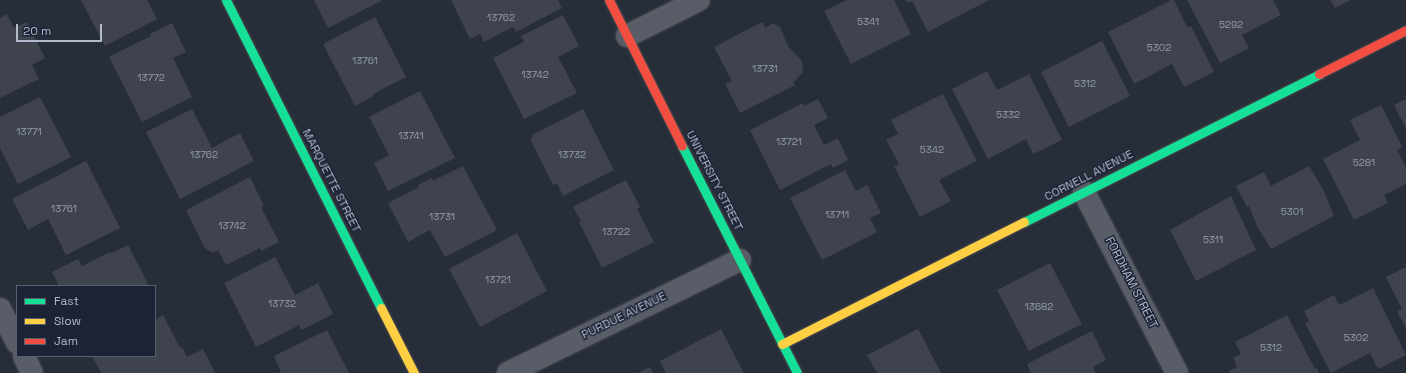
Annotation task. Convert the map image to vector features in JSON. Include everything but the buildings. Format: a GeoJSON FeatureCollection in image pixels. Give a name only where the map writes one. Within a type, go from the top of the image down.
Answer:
{"type":"FeatureCollection","features":[{"type":"Feature","properties":{"kind":"street","name":"MARQUETTE STREET"},"geometry":{"type":"LineString","coordinates":[[226,0],[414,373]]}},
{"type":"Feature","properties":{"kind":"street","name":"UNIVERSITY STREET"},"geometry":{"type":"LineString","coordinates":[[609,0],[797,373]]}},
{"type":"Feature","properties":{"kind":"street"},"geometry":{"type":"LineString","coordinates":[[628,36],[699,0]]}},
{"type":"Feature","properties":{"kind":"street","name":"CORNELL AVENUE"},"geometry":{"type":"LineString","coordinates":[[782,344],[1406,30]]}},
{"type":"Feature","properties":{"kind":"street","name":"FORDHAM STREET"},"geometry":{"type":"LineString","coordinates":[[1084,192],[1177,373]]}},
{"type":"Feature","properties":{"kind":"street","name":"PURDUE AVENUE"},"geometry":{"type":"LineString","coordinates":[[508,373],[740,260]]}},
{"type":"Feature","properties":{"kind":"street"},"geometry":{"type":"LineString","coordinates":[[0,309],[16,340]]}},
{"type":"Feature","properties":{"kind":"street"},"geometry":{"type":"LineString","coordinates":[[24,357],[32,373]]}},
{"type":"Feature","properties":{"kind":"traffic: fast"},"geometry":{"type":"LineString","coordinates":[[226,0],[381,308]]}},
{"type":"Feature","properties":{"kind":"traffic: fast"},"geometry":{"type":"LineString","coordinates":[[1024,222],[1319,74]]}},
{"type":"Feature","properties":{"kind":"traffic: fast"},"geometry":{"type":"LineString","coordinates":[[682,146],[797,373]]}},
{"type":"Feature","properties":{"kind":"traffic: slow"},"geometry":{"type":"LineString","coordinates":[[782,344],[1024,222]]}},
{"type":"Feature","properties":{"kind":"traffic: slow"},"geometry":{"type":"LineString","coordinates":[[381,308],[414,373]]}},
{"type":"Feature","properties":{"kind":"traffic: jam"},"geometry":{"type":"LineString","coordinates":[[609,0],[682,146]]}},
{"type":"Feature","properties":{"kind":"traffic: jam"},"geometry":{"type":"LineString","coordinates":[[1319,74],[1406,30]]}}]}
